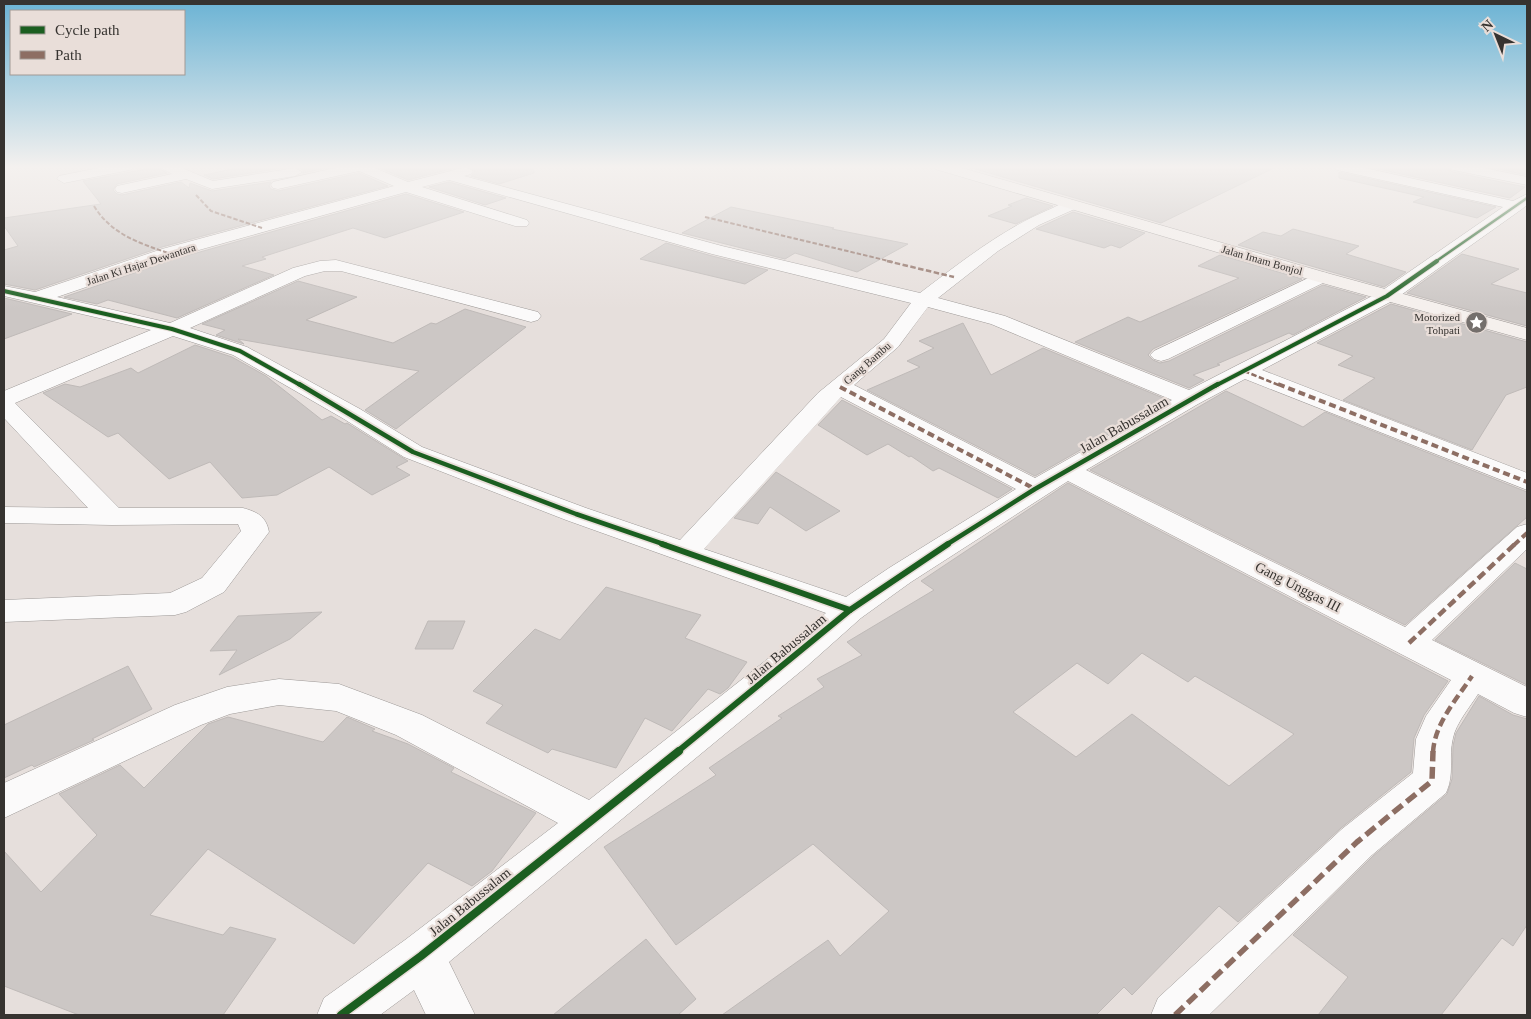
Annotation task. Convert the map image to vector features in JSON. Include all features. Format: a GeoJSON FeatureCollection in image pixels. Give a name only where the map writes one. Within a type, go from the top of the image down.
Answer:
{"type":"FeatureCollection","features":[{"type":"Feature","properties":{"kind":"main road","name":"Jalan Imam Bonjol"},"geometry":{"type":"LineString","coordinates":[[1102,214],[1387,296],[1527,334]]}},
{"type":"Feature","properties":{"kind":"street","name":"Jalan Ki Hajar Dewantara"},"geometry":{"type":"LineString","coordinates":[[33,299],[168,253],[314,214]]}},
{"type":"Feature","properties":{"kind":"street"},"geometry":{"type":"LineString","coordinates":[[491,214],[521,223]]}},
{"type":"Feature","properties":{"kind":"street"},"geometry":{"type":"LineString","coordinates":[[586,214],[718,250],[998,320],[1190,399]]}},
{"type":"Feature","properties":{"kind":"street","name":"Gang Bambu"},"geometry":{"type":"LineString","coordinates":[[686,551],[826,398],[891,343],[923,300],[992,246],[1033,222],[1052,214]]}},
{"type":"Feature","properties":{"kind":"street","name":"Jalan Babussalam"},"geometry":{"type":"LineString","coordinates":[[341,1015],[421,956],[592,821],[794,658],[850,610],[900,575],[1035,489],[1190,399],[1387,296],[1505,214]]}},
{"type":"Feature","properties":{"kind":"street"},"geometry":{"type":"LineString","coordinates":[[4,399],[172,329],[299,272],[332,265],[531,316]]}},
{"type":"Feature","properties":{"kind":"street"},"geometry":{"type":"LineString","coordinates":[[1161,355],[1321,277]]}},
{"type":"Feature","properties":{"kind":"street"},"geometry":{"type":"LineString","coordinates":[[7,299],[33,299],[172,329],[219,343],[256,358],[414,452],[576,514],[850,610]]}},
{"type":"Feature","properties":{"kind":"street"},"geometry":{"type":"LineString","coordinates":[[1244,371],[1527,482]]}},
{"type":"Feature","properties":{"kind":"street"},"geometry":{"type":"LineString","coordinates":[[840,387],[1035,489]]}},
{"type":"Feature","properties":{"kind":"street"},"geometry":{"type":"LineString","coordinates":[[4,405],[112,517]]}},
{"type":"Feature","properties":{"kind":"street","name":"Gang Unggas III"},"geometry":{"type":"LineString","coordinates":[[1068,471],[1527,703]]}},
{"type":"Feature","properties":{"kind":"street"},"geometry":{"type":"LineString","coordinates":[[4,515],[112,517],[239,516],[248,517],[254,523],[255,532],[213,585],[175,604],[4,611]]}},
{"type":"Feature","properties":{"kind":"street"},"geometry":{"type":"LineString","coordinates":[[1410,643],[1527,533]]}},
{"type":"Feature","properties":{"kind":"street"},"geometry":{"type":"LineString","coordinates":[[1176,1015],[1357,842],[1432,781],[1434,740],[1439,726],[1472,676]]}},
{"type":"Feature","properties":{"kind":"street"},"geometry":{"type":"LineString","coordinates":[[4,801],[188,715],[227,700],[279,692],[339,698],[409,725],[592,821]]}},
{"type":"Feature","properties":{"kind":"street"},"geometry":{"type":"LineString","coordinates":[[421,956],[451,1015]]}},
{"type":"Feature","properties":{"kind":"building"},"geometry":{"type":"Polygon","coordinates":[[[35,214],[286,214],[162,247],[35,290],[4,284],[4,250],[18,246],[4,226],[4,218],[35,214]]]}},
{"type":"Feature","properties":{"kind":"building"},"geometry":{"type":"Polygon","coordinates":[[[337,214],[459,214],[385,238],[353,228],[262,257],[266,259],[242,266],[274,275],[177,318],[108,300],[97,304],[64,297],[175,259],[337,214]]]}},
{"type":"Feature","properties":{"kind":"building"},"geometry":{"type":"Polygon","coordinates":[[[719,214],[763,214],[908,244],[857,272],[795,253],[785,259],[682,233],[719,214]]]}},
{"type":"Feature","properties":{"kind":"building"},"geometry":{"type":"Polygon","coordinates":[[[994,214],[1037,214],[1016,224],[988,216],[994,214]]]}},
{"type":"Feature","properties":{"kind":"building"},"geometry":{"type":"Polygon","coordinates":[[[1070,214],[1078,214],[1145,233],[1120,248],[1111,245],[1104,248],[1036,229],[1070,214]]]}},
{"type":"Feature","properties":{"kind":"building"},"geometry":{"type":"Polygon","coordinates":[[[1129,214],[1180,214],[1161,223],[1129,214]]]}},
{"type":"Feature","properties":{"kind":"building"},"geometry":{"type":"Polygon","coordinates":[[[1459,214],[1485,214],[1477,218],[1459,214]]]}},
{"type":"Feature","properties":{"kind":"building"},"geometry":{"type":"Polygon","coordinates":[[[1293,229],[1359,246],[1346,254],[1406,272],[1384,287],[1238,245],[1263,232],[1281,236],[1293,229]]]}},
{"type":"Feature","properties":{"kind":"building"},"geometry":{"type":"Polygon","coordinates":[[[666,243],[768,270],[745,284],[640,259],[666,243]]]}},
{"type":"Feature","properties":{"kind":"building"},"geometry":{"type":"Polygon","coordinates":[[[1462,254],[1519,269],[1491,284],[1527,293],[1527,326],[1407,293],[1462,254]]]}},
{"type":"Feature","properties":{"kind":"building"},"geometry":{"type":"Polygon","coordinates":[[[1220,255],[1302,279],[1153,349],[1148,355],[1153,360],[1160,363],[1169,361],[1323,285],[1366,297],[1293,335],[1289,333],[1217,364],[1220,365],[1193,375],[1204,380],[1189,388],[1075,342],[1128,317],[1140,322],[1239,278],[1198,266],[1220,255]]]}},
{"type":"Feature","properties":{"kind":"building"},"geometry":{"type":"Polygon","coordinates":[[[298,281],[357,297],[306,320],[393,343],[431,323],[436,324],[465,309],[526,327],[396,429],[365,410],[419,371],[238,339],[244,344],[216,335],[225,330],[202,324],[298,281]]]}},
{"type":"Feature","properties":{"kind":"building"},"geometry":{"type":"Polygon","coordinates":[[[4,298],[72,314],[4,339],[4,298]]]}},
{"type":"Feature","properties":{"kind":"building"},"geometry":{"type":"Polygon","coordinates":[[[1391,304],[1527,342],[1527,387],[1506,395],[1472,450],[1343,400],[1375,378],[1338,365],[1353,356],[1317,343],[1391,304]]]}},
{"type":"Feature","properties":{"kind":"building"},"geometry":{"type":"Polygon","coordinates":[[[963,323],[991,375],[1043,348],[1168,400],[1035,476],[867,390],[920,367],[907,361],[934,348],[919,341],[963,323]]]}},
{"type":"Feature","properties":{"kind":"building"},"geometry":{"type":"Polygon","coordinates":[[[195,345],[232,357],[266,376],[322,420],[331,416],[345,424],[347,423],[408,461],[396,467],[410,475],[372,495],[329,467],[277,495],[242,498],[210,462],[169,479],[118,433],[108,437],[43,393],[65,384],[80,387],[131,368],[138,373],[195,345]]]}},
{"type":"Feature","properties":{"kind":"building"},"geometry":{"type":"Polygon","coordinates":[[[1226,391],[1303,427],[1325,412],[1527,492],[1527,517],[1405,625],[1090,470],[1226,391]]]}},
{"type":"Feature","properties":{"kind":"building"},"geometry":{"type":"Polygon","coordinates":[[[842,400],[1012,489],[998,498],[939,468],[933,471],[911,456],[909,457],[888,444],[867,455],[818,425],[842,400]]]}},
{"type":"Feature","properties":{"kind":"building"},"geometry":{"type":"Polygon","coordinates":[[[776,472],[840,511],[806,531],[770,507],[758,524],[734,518],[776,472]]]}},
{"type":"Feature","properties":{"kind":"building"},"geometry":{"type":"Polygon","coordinates":[[[1068,483],[1448,681],[1424,715],[1414,738],[1411,772],[1341,828],[1238,922],[1219,906],[1132,995],[1124,987],[1096,1015],[722,1015],[828,940],[840,956],[889,911],[813,844],[676,945],[604,847],[716,775],[709,768],[782,718],[778,716],[824,687],[817,679],[862,655],[847,642],[934,590],[921,581],[1068,483]],[[1142,653],[1108,684],[1077,663],[1013,712],[1076,757],[1132,714],[1229,786],[1294,734],[1195,676],[1188,682],[1142,653]]]}},
{"type":"Feature","properties":{"kind":"building"},"geometry":{"type":"Polygon","coordinates":[[[1515,563],[1527,569],[1527,685],[1435,640],[1515,563]]]}},
{"type":"Feature","properties":{"kind":"building"},"geometry":{"type":"Polygon","coordinates":[[[606,587],[701,615],[685,638],[747,662],[728,688],[720,694],[708,689],[672,731],[645,718],[616,768],[552,749],[548,753],[486,723],[503,705],[473,691],[535,629],[560,640],[606,587]]]}},
{"type":"Feature","properties":{"kind":"building"},"geometry":{"type":"Polygon","coordinates":[[[322,612],[290,639],[219,675],[237,650],[210,651],[238,616],[322,612]]]}},
{"type":"Feature","properties":{"kind":"building"},"geometry":{"type":"Polygon","coordinates":[[[428,621],[465,621],[453,649],[415,649],[428,621]]]}},
{"type":"Feature","properties":{"kind":"building"},"geometry":{"type":"Polygon","coordinates":[[[128,666],[152,709],[92,739],[94,740],[34,767],[32,765],[4,778],[4,725],[128,666]]]}},
{"type":"Feature","properties":{"kind":"building"},"geometry":{"type":"Polygon","coordinates":[[[1479,696],[1513,715],[1527,719],[1527,925],[1513,946],[1502,938],[1441,1015],[1318,1015],[1348,977],[1293,935],[1373,856],[1447,794],[1452,779],[1453,746],[1456,733],[1479,696]]]}},
{"type":"Feature","properties":{"kind":"building"},"geometry":{"type":"Polygon","coordinates":[[[228,717],[323,742],[347,717],[375,729],[372,731],[408,744],[454,768],[451,772],[536,813],[492,871],[472,886],[428,863],[354,944],[208,849],[150,915],[223,935],[230,927],[276,939],[223,1015],[79,1015],[4,986],[4,851],[41,892],[97,835],[59,794],[120,765],[144,788],[208,724],[228,717]]]}},
{"type":"Feature","properties":{"kind":"building"},"geometry":{"type":"Polygon","coordinates":[[[646,939],[696,999],[678,1015],[553,1015],[646,939]]]}},
{"type":"Feature","properties":{"kind":"marked path"},"geometry":{"type":"LineString","coordinates":[[99,214],[107,224],[126,237],[168,253]]}},
{"type":"Feature","properties":{"kind":"marked path"},"geometry":{"type":"LineString","coordinates":[[219,214],[262,228]]}},
{"type":"Feature","properties":{"kind":"marked path"},"geometry":{"type":"LineString","coordinates":[[705,217],[954,277]]}},
{"type":"Feature","properties":{"kind":"marked path"},"geometry":{"type":"LineString","coordinates":[[1244,371],[1527,482]]}},
{"type":"Feature","properties":{"kind":"marked path"},"geometry":{"type":"LineString","coordinates":[[840,387],[1035,489]]}},
{"type":"Feature","properties":{"kind":"marked path"},"geometry":{"type":"LineString","coordinates":[[1409,643],[1527,533]]}},
{"type":"Feature","properties":{"kind":"marked path"},"geometry":{"type":"LineString","coordinates":[[1175,1015],[1357,842],[1432,781],[1434,739],[1439,726],[1472,676]]}},
{"type":"Feature","properties":{"kind":"cycle path"},"geometry":{"type":"LineString","coordinates":[[341,1015],[421,956],[592,821],[794,658],[850,610],[900,575],[1035,489],[1190,399],[1387,296],[1505,214]]}},
{"type":"Feature","properties":{"kind":"cycle path"},"geometry":{"type":"LineString","coordinates":[[4,291],[172,329],[240,351],[352,414],[413,452],[576,514],[850,610]]}},
{"type":"Feature","properties":{"kind":"place","name":"Motorized Tohpati"},"geometry":{"type":"Point","coordinates":[1476,323]}}]}
